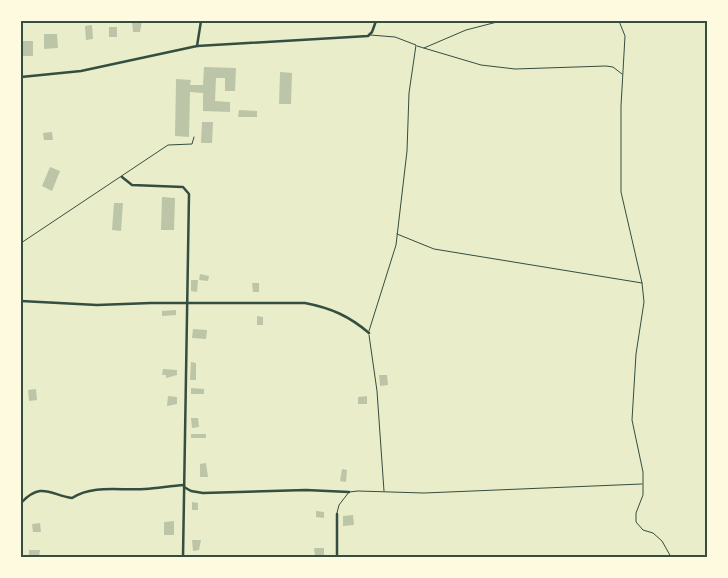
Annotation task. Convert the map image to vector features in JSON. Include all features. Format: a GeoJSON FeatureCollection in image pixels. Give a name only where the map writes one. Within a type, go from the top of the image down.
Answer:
{"type":"FeatureCollection","features":[{"type":"Feature","properties":{"kind":"street"},"geometry":{"type":"LineString","coordinates":[[197,46],[201,21]]}},
{"type":"Feature","properties":{"kind":"street"},"geometry":{"type":"LineString","coordinates":[[21,77],[81,71],[197,46],[368,36],[372,32],[376,21]]}},
{"type":"Feature","properties":{"kind":"street"},"geometry":{"type":"LineString","coordinates":[[122,176],[132,185],[181,187],[189,192],[183,557]]}},
{"type":"Feature","properties":{"kind":"street"},"geometry":{"type":"LineString","coordinates":[[21,301],[97,305],[305,303],[329,308],[344,315],[369,333]]}},
{"type":"Feature","properties":{"kind":"street"},"geometry":{"type":"LineString","coordinates":[[21,503],[27,496],[44,490],[72,498],[81,493],[114,488],[145,489],[184,486],[191,491],[203,493],[306,490],[349,492]]}},
{"type":"Feature","properties":{"kind":"street"},"geometry":{"type":"LineString","coordinates":[[337,514],[337,557]]}},
{"type":"Feature","properties":{"kind":"lane"},"geometry":{"type":"LineString","coordinates":[[420,48],[426,48],[439,40],[466,30],[500,21]]}},
{"type":"Feature","properties":{"kind":"lane"},"geometry":{"type":"LineString","coordinates":[[619,21],[625,36],[622,74],[620,192],[642,283],[644,302],[636,354],[632,420],[636,443],[642,461],[643,484],[643,495],[636,513],[636,522],[643,530],[653,533],[662,540],[671,557]]}},
{"type":"Feature","properties":{"kind":"lane"},"geometry":{"type":"LineString","coordinates":[[368,36],[395,37],[420,48],[481,65],[515,69],[606,66],[613,67],[622,74]]}},
{"type":"Feature","properties":{"kind":"lane"},"geometry":{"type":"LineString","coordinates":[[384,491],[377,391],[369,333],[387,276],[403,192],[409,93],[416,45]]}},
{"type":"Feature","properties":{"kind":"lane"},"geometry":{"type":"LineString","coordinates":[[21,243],[168,145],[192,144],[194,137]]}},
{"type":"Feature","properties":{"kind":"lane"},"geometry":{"type":"LineString","coordinates":[[396,234],[434,249],[642,283]]}},
{"type":"Feature","properties":{"kind":"lane"},"geometry":{"type":"LineString","coordinates":[[337,514],[339,505],[349,492],[424,493],[643,484]]}},
{"type":"Feature","properties":{"kind":"building"},"geometry":{"type":"Polygon","coordinates":[[[132,21],[142,21],[140,32],[133,32],[132,21]]]}},
{"type":"Feature","properties":{"kind":"building"},"geometry":{"type":"Polygon","coordinates":[[[92,25],[93,39],[86,40],[85,26],[92,25]]]}},
{"type":"Feature","properties":{"kind":"building"},"geometry":{"type":"Polygon","coordinates":[[[109,27],[117,27],[117,37],[109,37],[109,27]]]}},
{"type":"Feature","properties":{"kind":"building"},"geometry":{"type":"Polygon","coordinates":[[[44,34],[57,34],[58,48],[44,49],[44,34]]]}},
{"type":"Feature","properties":{"kind":"building"},"geometry":{"type":"Polygon","coordinates":[[[23,41],[33,41],[33,56],[23,56],[23,41]]]}},
{"type":"Feature","properties":{"kind":"building"},"geometry":{"type":"Polygon","coordinates":[[[204,67],[236,68],[235,91],[225,91],[225,78],[216,78],[215,101],[230,102],[230,112],[203,111],[203,93],[190,92],[189,137],[175,136],[176,79],[191,80],[190,85],[203,85],[204,67]]]}},
{"type":"Feature","properties":{"kind":"building"},"geometry":{"type":"Polygon","coordinates":[[[280,72],[292,73],[291,104],[279,104],[280,72]]]}},
{"type":"Feature","properties":{"kind":"building"},"geometry":{"type":"Polygon","coordinates":[[[239,110],[257,111],[257,117],[238,117],[239,110]]]}},
{"type":"Feature","properties":{"kind":"building"},"geometry":{"type":"Polygon","coordinates":[[[202,122],[213,122],[212,143],[201,143],[202,122]]]}},
{"type":"Feature","properties":{"kind":"building"},"geometry":{"type":"Polygon","coordinates":[[[52,132],[53,140],[44,140],[43,133],[52,132]]]}},
{"type":"Feature","properties":{"kind":"building"},"geometry":{"type":"Polygon","coordinates":[[[50,167],[60,171],[52,191],[42,186],[50,167]]]}},
{"type":"Feature","properties":{"kind":"building"},"geometry":{"type":"Polygon","coordinates":[[[162,197],[175,198],[174,230],[161,230],[162,197]]]}},
{"type":"Feature","properties":{"kind":"building"},"geometry":{"type":"Polygon","coordinates":[[[114,203],[123,203],[121,231],[112,230],[114,203]]]}},
{"type":"Feature","properties":{"kind":"building"},"geometry":{"type":"Polygon","coordinates":[[[200,274],[209,276],[208,281],[199,280],[200,274]]]}},
{"type":"Feature","properties":{"kind":"building"},"geometry":{"type":"Polygon","coordinates":[[[191,280],[198,280],[197,292],[191,291],[191,280]]]}},
{"type":"Feature","properties":{"kind":"building"},"geometry":{"type":"Polygon","coordinates":[[[252,283],[259,283],[259,292],[253,292],[252,283]]]}},
{"type":"Feature","properties":{"kind":"building"},"geometry":{"type":"Polygon","coordinates":[[[176,310],[176,315],[162,316],[162,311],[176,310]]]}},
{"type":"Feature","properties":{"kind":"building"},"geometry":{"type":"Polygon","coordinates":[[[257,316],[263,317],[263,325],[257,325],[257,316]]]}},
{"type":"Feature","properties":{"kind":"building"},"geometry":{"type":"Polygon","coordinates":[[[193,329],[207,330],[206,339],[192,338],[193,329]]]}},
{"type":"Feature","properties":{"kind":"building"},"geometry":{"type":"Polygon","coordinates":[[[191,362],[196,363],[196,380],[190,380],[191,362]]]}},
{"type":"Feature","properties":{"kind":"building"},"geometry":{"type":"Polygon","coordinates":[[[163,369],[177,370],[177,375],[166,378],[166,375],[162,375],[163,369]]]}},
{"type":"Feature","properties":{"kind":"building"},"geometry":{"type":"Polygon","coordinates":[[[379,375],[387,375],[388,385],[380,386],[379,375]]]}},
{"type":"Feature","properties":{"kind":"building"},"geometry":{"type":"Polygon","coordinates":[[[191,388],[204,389],[204,394],[191,394],[191,388]]]}},
{"type":"Feature","properties":{"kind":"building"},"geometry":{"type":"Polygon","coordinates":[[[36,389],[37,400],[29,401],[28,390],[36,389]]]}},
{"type":"Feature","properties":{"kind":"building"},"geometry":{"type":"Polygon","coordinates":[[[168,396],[177,397],[177,404],[167,406],[168,396]]]}},
{"type":"Feature","properties":{"kind":"building"},"geometry":{"type":"Polygon","coordinates":[[[367,396],[367,404],[358,404],[358,397],[367,396]]]}},
{"type":"Feature","properties":{"kind":"building"},"geometry":{"type":"Polygon","coordinates":[[[191,418],[198,418],[199,427],[192,428],[191,418]]]}},
{"type":"Feature","properties":{"kind":"building"},"geometry":{"type":"Polygon","coordinates":[[[191,434],[206,434],[206,438],[191,438],[191,434]]]}},
{"type":"Feature","properties":{"kind":"building"},"geometry":{"type":"Polygon","coordinates":[[[206,463],[208,477],[200,477],[200,464],[206,463]]]}},
{"type":"Feature","properties":{"kind":"building"},"geometry":{"type":"Polygon","coordinates":[[[342,469],[347,470],[346,482],[340,481],[342,469]]]}},
{"type":"Feature","properties":{"kind":"building"},"geometry":{"type":"Polygon","coordinates":[[[192,502],[198,503],[198,510],[192,510],[192,502]]]}},
{"type":"Feature","properties":{"kind":"building"},"geometry":{"type":"Polygon","coordinates":[[[316,511],[324,512],[324,518],[316,517],[316,511]]]}},
{"type":"Feature","properties":{"kind":"building"},"geometry":{"type":"Polygon","coordinates":[[[353,515],[354,525],[343,526],[343,516],[353,515]]]}},
{"type":"Feature","properties":{"kind":"building"},"geometry":{"type":"Polygon","coordinates":[[[174,521],[174,535],[164,535],[164,522],[174,521]]]}},
{"type":"Feature","properties":{"kind":"building"},"geometry":{"type":"Polygon","coordinates":[[[40,523],[41,532],[33,532],[32,524],[40,523]]]}},
{"type":"Feature","properties":{"kind":"building"},"geometry":{"type":"Polygon","coordinates":[[[192,540],[201,540],[199,550],[193,551],[192,540]]]}},
{"type":"Feature","properties":{"kind":"building"},"geometry":{"type":"Polygon","coordinates":[[[314,548],[324,548],[324,556],[315,556],[314,548]]]}},
{"type":"Feature","properties":{"kind":"building"},"geometry":{"type":"Polygon","coordinates":[[[29,550],[40,550],[39,557],[29,557],[29,550]]]}}]}
